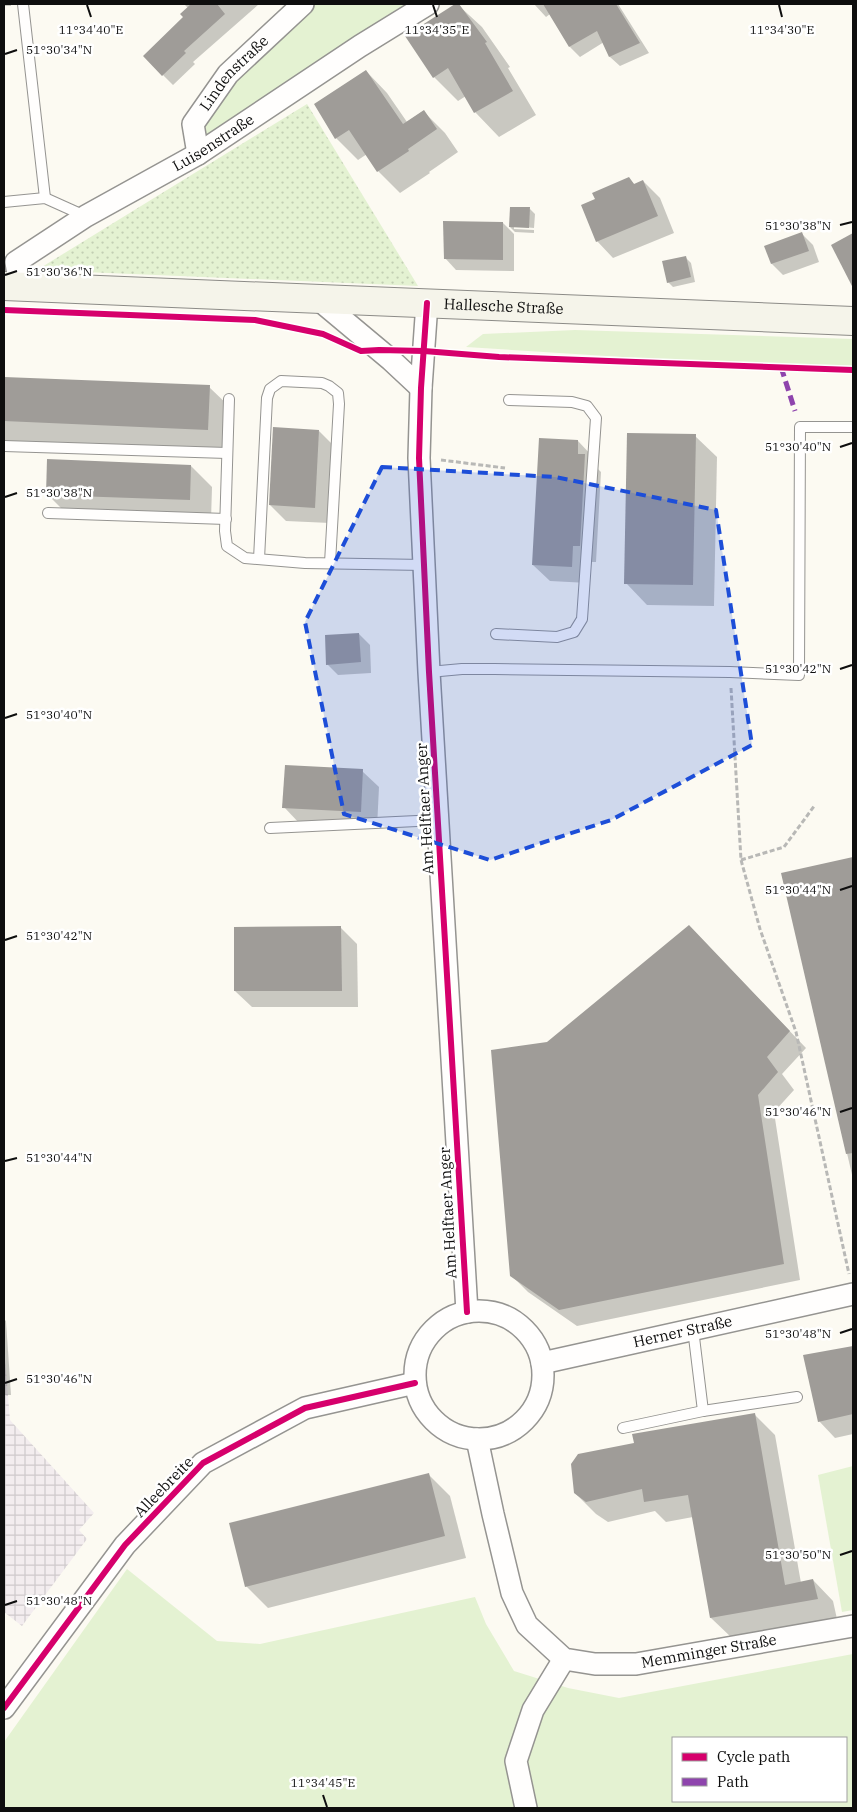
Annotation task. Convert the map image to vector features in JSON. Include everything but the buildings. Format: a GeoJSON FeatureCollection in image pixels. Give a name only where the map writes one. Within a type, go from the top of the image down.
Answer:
{"type":"FeatureCollection","features":[{"type":"Feature","properties":{"kind":"main road","name":"Hallesche Straße"},"geometry":{"type":"LineString","coordinates":[[12,287],[853,321]]}},
{"type":"Feature","properties":{"kind":"street","name":"Lindenstraße"},"geometry":{"type":"LineString","coordinates":[[198,154],[192,124],[228,74],[303,4]]}},
{"type":"Feature","properties":{"kind":"street","name":"Luisenstraße"},"geometry":{"type":"LineString","coordinates":[[12,287],[16,262],[86,216],[198,154],[360,46],[428,4]]}},
{"type":"Feature","properties":{"kind":"street"},"geometry":{"type":"LineString","coordinates":[[318,299],[391,360],[421,388]]}},
{"type":"Feature","properties":{"kind":"street","name":"Am Helftaer Anger"},"geometry":{"type":"LineString","coordinates":[[427,304],[421,388],[420,458],[424,565],[467,1312]]}},
{"type":"Feature","properties":{"kind":"street","name":"Herner Straße"},"geometry":{"type":"LineString","coordinates":[[542,1363],[853,1294]]}},
{"type":"Feature","properties":{"kind":"street"},"geometry":{"type":"LineString","coordinates":[[483,1311],[500,1314],[515,1322],[532,1340],[542,1363],[540,1394],[532,1409],[509,1431],[494,1437],[460,1436],[443,1428],[430,1416],[420,1401],[415,1383],[415,1364],[422,1346],[433,1330],[448,1318],[467,1312],[483,1311]]}},
{"type":"Feature","properties":{"kind":"street","name":"Alleebreite"},"geometry":{"type":"LineString","coordinates":[[4,1708],[125,1545],[203,1463],[305,1408],[415,1383]]}},
{"type":"Feature","properties":{"kind":"street"},"geometry":{"type":"LineString","coordinates":[[477,1438],[512,1592],[528,1625],[564,1659],[533,1710],[516,1761],[526,1808]]}},
{"type":"Feature","properties":{"kind":"street","name":"Memminger Straße"},"geometry":{"type":"LineString","coordinates":[[564,1659],[595,1664],[636,1664],[853,1626]]}},
{"type":"Feature","properties":{"kind":"lane"},"geometry":{"type":"LineString","coordinates":[[24,4],[45,198]]}},
{"type":"Feature","properties":{"kind":"lane"},"geometry":{"type":"LineString","coordinates":[[4,202],[45,198],[86,216]]}},
{"type":"Feature","properties":{"kind":"lane"},"geometry":{"type":"LineString","coordinates":[[259,559],[270,388],[281,381],[322,383],[330,386],[338,393],[339,404],[330,563]]}},
{"type":"Feature","properties":{"kind":"lane"},"geometry":{"type":"LineString","coordinates":[[229,399],[227,546],[245,558],[306,563],[424,565]]}},
{"type":"Feature","properties":{"kind":"lane"},"geometry":{"type":"LineString","coordinates":[[496,634],[556,637],[574,632],[582,619],[596,418],[587,406],[572,402],[509,400]]}},
{"type":"Feature","properties":{"kind":"lane"},"geometry":{"type":"LineString","coordinates":[[429,672],[478,669],[730,672],[798,675],[800,427],[853,427]]}},
{"type":"Feature","properties":{"kind":"lane"},"geometry":{"type":"LineString","coordinates":[[4,446],[228,453]]}},
{"type":"Feature","properties":{"kind":"lane"},"geometry":{"type":"LineString","coordinates":[[48,513],[226,519]]}},
{"type":"Feature","properties":{"kind":"lane"},"geometry":{"type":"LineString","coordinates":[[270,828],[438,820]]}},
{"type":"Feature","properties":{"kind":"lane"},"geometry":{"type":"LineString","coordinates":[[693,1329],[703,1411]]}},
{"type":"Feature","properties":{"kind":"lane"},"geometry":{"type":"LineString","coordinates":[[623,1428],[703,1411],[797,1397]]}},
{"type":"Feature","properties":{"kind":"path"},"geometry":{"type":"LineString","coordinates":[[420,458],[505,468]]}},
{"type":"Feature","properties":{"kind":"path"},"geometry":{"type":"LineString","coordinates":[[730,672],[741,860],[760,928],[796,1032],[853,1294]]}},
{"type":"Feature","properties":{"kind":"path"},"geometry":{"type":"LineString","coordinates":[[741,860],[784,847],[815,805]]}},
{"type":"Feature","properties":{"kind":"highlighted area"},"geometry":{"type":"Polygon","coordinates":[[[382,467],[555,477],[716,510],[752,745],[611,820],[490,860],[344,814],[305,622],[382,467]]]}},
{"type":"Feature","properties":{"kind":"shaded area"},"geometry":{"type":"Polygon","coordinates":[[[4,1347],[10,1420],[94,1513],[79,1530],[87,1539],[22,1626],[4,1612],[4,1347]]]}},
{"type":"Feature","properties":{"kind":"green space"},"geometry":{"type":"Polygon","coordinates":[[[311,4],[410,4],[200,140],[202,119],[233,77],[311,4]]]}},
{"type":"Feature","properties":{"kind":"green space"},"geometry":{"type":"Polygon","coordinates":[[[307,104],[418,286],[37,270],[307,104]]]}},
{"type":"Feature","properties":{"kind":"green space"},"geometry":{"type":"Polygon","coordinates":[[[575,330],[853,339],[853,370],[466,347],[483,334],[575,330]]]}},
{"type":"Feature","properties":{"kind":"green space"},"geometry":{"type":"Polygon","coordinates":[[[853,1466],[853,1610],[842,1612],[818,1475],[853,1466]]]}},
{"type":"Feature","properties":{"kind":"green space"},"geometry":{"type":"Polygon","coordinates":[[[127,1569],[217,1641],[260,1644],[475,1597],[486,1624],[514,1671],[568,1688],[619,1698],[853,1654],[853,1808],[4,1808],[4,1742],[127,1569]]]}},
{"type":"Feature","properties":{"kind":"marked path"},"geometry":{"type":"LineString","coordinates":[[781,367],[795,411]]}},
{"type":"Feature","properties":{"kind":"cycle path"},"geometry":{"type":"LineString","coordinates":[[427,303],[421,388],[419,458],[429,672],[467,1312]]}},
{"type":"Feature","properties":{"kind":"cycle path"},"geometry":{"type":"LineString","coordinates":[[4,310],[255,320],[323,334],[361,351],[424,351],[499,357],[853,370]]}},
{"type":"Feature","properties":{"kind":"cycle path"},"geometry":{"type":"LineString","coordinates":[[4,1708],[125,1545],[203,1463],[305,1408],[415,1383]]}}]}
